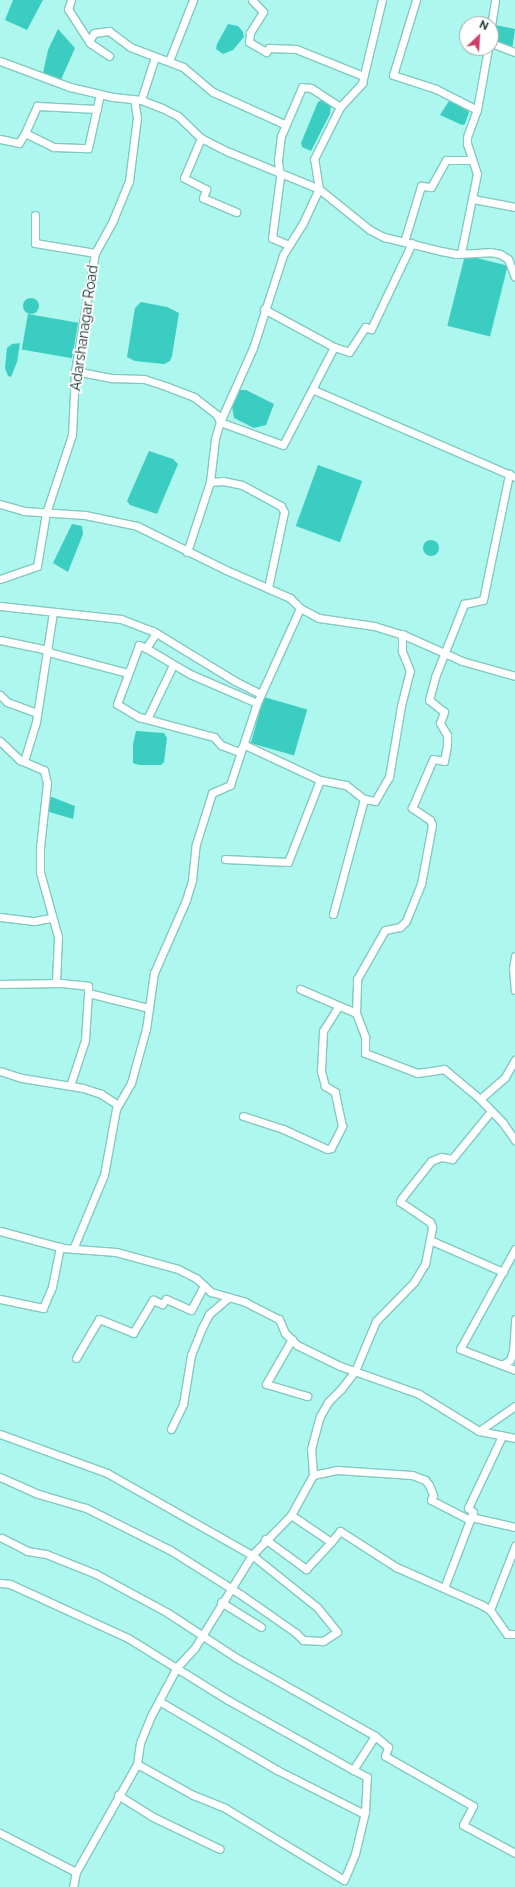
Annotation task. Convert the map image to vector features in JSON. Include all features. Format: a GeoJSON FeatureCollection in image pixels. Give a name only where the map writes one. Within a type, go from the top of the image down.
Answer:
{"type":"FeatureCollection","features":[{"type":"Feature","properties":{"kind":"street"},"geometry":{"type":"LineString","coordinates":[[71,0],[68,9],[89,41],[109,56]]}},
{"type":"Feature","properties":{"kind":"street"},"geometry":{"type":"LineString","coordinates":[[169,61],[192,0]]}},
{"type":"Feature","properties":{"kind":"street"},"geometry":{"type":"LineString","coordinates":[[252,0],[263,12],[250,33],[249,42],[266,52],[269,48],[296,49],[363,76]]}},
{"type":"Feature","properties":{"kind":"street"},"geometry":{"type":"LineString","coordinates":[[187,552],[210,482],[214,439],[220,422],[253,348],[282,255],[302,225],[319,189],[314,159],[340,107],[359,89],[382,0]]}},
{"type":"Feature","properties":{"kind":"street"},"geometry":{"type":"LineString","coordinates":[[416,0],[393,75],[436,89],[477,110]]}},
{"type":"Feature","properties":{"kind":"street"},"geometry":{"type":"LineString","coordinates":[[493,16],[495,0]]}},
{"type":"Feature","properties":{"kind":"street"},"geometry":{"type":"LineString","coordinates":[[89,41],[94,33],[109,31],[130,47],[169,61],[192,73],[213,92],[286,125]]}},
{"type":"Feature","properties":{"kind":"street"},"geometry":{"type":"LineString","coordinates":[[499,46],[515,52]]}},
{"type":"Feature","properties":{"kind":"street"},"geometry":{"type":"LineString","coordinates":[[461,253],[477,174],[467,137],[477,110],[487,56]]}},
{"type":"Feature","properties":{"kind":"street"},"geometry":{"type":"LineString","coordinates":[[138,100],[155,57]]}},
{"type":"Feature","properties":{"kind":"street"},"geometry":{"type":"LineString","coordinates":[[0,61],[40,77],[100,94],[138,100],[178,116],[201,138],[241,158],[280,172],[319,189],[370,230],[412,244],[461,253],[490,252],[500,254],[508,259],[515,277]]}},
{"type":"Feature","properties":{"kind":"street"},"geometry":{"type":"LineString","coordinates":[[289,245],[272,238],[280,172],[278,160],[286,125],[302,87],[311,88],[340,107]]}},
{"type":"Feature","properties":{"kind":"street"},"geometry":{"type":"LineString","coordinates":[[25,133],[54,147],[88,148],[100,94]]}},
{"type":"Feature","properties":{"kind":"street","name":"Adarshanagar Road"},"geometry":{"type":"LineString","coordinates":[[0,579],[37,566],[46,513],[72,435],[75,371],[94,253],[113,220],[130,181],[138,100]]}},
{"type":"Feature","properties":{"kind":"street"},"geometry":{"type":"LineString","coordinates":[[0,139],[19,143],[37,106],[97,109]]}},
{"type":"Feature","properties":{"kind":"street"},"geometry":{"type":"LineString","coordinates":[[201,138],[184,178],[206,189],[203,198],[236,212]]}},
{"type":"Feature","properties":{"kind":"street"},"geometry":{"type":"LineString","coordinates":[[404,242],[421,186],[431,187],[446,160],[472,160]]}},
{"type":"Feature","properties":{"kind":"street"},"geometry":{"type":"LineString","coordinates":[[473,199],[515,207]]}},
{"type":"Feature","properties":{"kind":"street"},"geometry":{"type":"LineString","coordinates":[[35,215],[35,242],[94,253]]}},
{"type":"Feature","properties":{"kind":"street"},"geometry":{"type":"LineString","coordinates":[[264,309],[334,347],[349,352],[365,327],[371,329],[412,244]]}},
{"type":"Feature","properties":{"kind":"street"},"geometry":{"type":"LineString","coordinates":[[75,371],[112,378],[144,379],[168,387],[194,397],[217,415],[220,422],[283,445],[314,390],[334,347]]}},
{"type":"Feature","properties":{"kind":"street"},"geometry":{"type":"LineString","coordinates":[[314,390],[512,476],[483,600],[464,604],[429,700],[444,712],[440,723],[447,735],[447,746],[444,761],[433,758],[412,808],[430,820],[432,825],[421,884],[406,921],[400,927],[385,930],[357,979],[356,1013],[365,1037],[365,1053],[417,1073],[444,1069],[480,1099],[503,1123],[515,1140]]}},
{"type":"Feature","properties":{"kind":"street"},"geometry":{"type":"LineString","coordinates":[[210,482],[223,481],[242,485],[281,506],[284,512],[268,588]]}},
{"type":"Feature","properties":{"kind":"street"},"geometry":{"type":"LineString","coordinates":[[0,504],[24,511],[85,515],[137,526],[187,552],[290,598],[300,608],[319,618],[353,622],[402,634],[462,661],[515,676]]}},
{"type":"Feature","properties":{"kind":"street"},"geometry":{"type":"LineString","coordinates":[[0,606],[53,612],[99,614],[121,618],[156,633],[217,670],[261,694]]}},
{"type":"Feature","properties":{"kind":"street"},"geometry":{"type":"LineString","coordinates":[[73,1250],[104,1176],[118,1105],[131,1083],[149,1008],[154,973],[186,900],[192,880],[196,844],[212,793],[230,785],[257,703],[300,608]]}},
{"type":"Feature","properties":{"kind":"street"},"geometry":{"type":"LineString","coordinates":[[24,761],[37,713],[53,612]]}},
{"type":"Feature","properties":{"kind":"street"},"geometry":{"type":"LineString","coordinates":[[146,648],[156,633]]}},
{"type":"Feature","properties":{"kind":"street"},"geometry":{"type":"LineString","coordinates":[[245,743],[320,780],[346,785],[364,799],[375,801],[389,777],[400,706],[410,671],[402,651],[402,634]]}},
{"type":"Feature","properties":{"kind":"street"},"geometry":{"type":"LineString","coordinates":[[0,640],[48,651],[128,673]]}},
{"type":"Feature","properties":{"kind":"street"},"geometry":{"type":"LineString","coordinates":[[245,743],[239,752],[221,745],[214,737],[139,718],[117,704],[139,645],[173,665],[257,703]]}},
{"type":"Feature","properties":{"kind":"street"},"geometry":{"type":"LineString","coordinates":[[147,719],[173,665]]}},
{"type":"Feature","properties":{"kind":"street"},"geometry":{"type":"LineString","coordinates":[[0,695],[7,702],[37,713]]}},
{"type":"Feature","properties":{"kind":"street"},"geometry":{"type":"LineString","coordinates":[[0,741],[6,749],[24,761],[41,766],[47,783],[40,866],[51,918],[58,942],[56,983]]}},
{"type":"Feature","properties":{"kind":"street"},"geometry":{"type":"LineString","coordinates":[[225,859],[288,862],[320,780]]}},
{"type":"Feature","properties":{"kind":"street"},"geometry":{"type":"LineString","coordinates":[[333,914],[364,799]]}},
{"type":"Feature","properties":{"kind":"street"},"geometry":{"type":"LineString","coordinates":[[0,917],[34,921],[51,918]]}},
{"type":"Feature","properties":{"kind":"street"},"geometry":{"type":"LineString","coordinates":[[515,956],[513,970],[515,990]]}},
{"type":"Feature","properties":{"kind":"street"},"geometry":{"type":"LineString","coordinates":[[0,984],[56,983],[88,986],[85,1040],[70,1086]]}},
{"type":"Feature","properties":{"kind":"street"},"geometry":{"type":"LineString","coordinates":[[300,990],[338,1007],[356,1013]]}},
{"type":"Feature","properties":{"kind":"street"},"geometry":{"type":"LineString","coordinates":[[88,993],[149,1008]]}},
{"type":"Feature","properties":{"kind":"street"},"geometry":{"type":"LineString","coordinates":[[243,1116],[283,1129],[327,1149],[332,1148],[342,1126],[335,1092],[325,1086],[321,1071],[324,1031],[338,1007]]}},
{"type":"Feature","properties":{"kind":"street"},"geometry":{"type":"LineString","coordinates":[[480,1099],[505,1077],[515,1060]]}},
{"type":"Feature","properties":{"kind":"street"},"geometry":{"type":"LineString","coordinates":[[0,1071],[22,1078],[70,1086],[100,1094],[118,1105]]}},
{"type":"Feature","properties":{"kind":"street"},"geometry":{"type":"LineString","coordinates":[[73,1887],[76,1872],[118,1795],[137,1764],[140,1743],[158,1701],[178,1667],[194,1649],[229,1588],[252,1555],[265,1539],[291,1515],[313,1475],[311,1449],[320,1416],[328,1402],[341,1389],[355,1371],[376,1320],[414,1282],[425,1264],[432,1227],[430,1222],[400,1202],[401,1199],[431,1161],[441,1157],[452,1159],[491,1111]]}},
{"type":"Feature","properties":{"kind":"street"},"geometry":{"type":"LineString","coordinates":[[0,1231],[73,1250],[116,1252],[178,1269],[196,1278],[211,1292],[245,1302],[279,1319],[285,1333],[297,1345],[355,1371],[420,1394],[479,1431],[515,1438]]}},
{"type":"Feature","properties":{"kind":"street"},"geometry":{"type":"LineString","coordinates":[[430,1240],[503,1272]]}},
{"type":"Feature","properties":{"kind":"street"},"geometry":{"type":"LineString","coordinates":[[0,1299],[43,1308],[52,1287],[60,1247]]}},
{"type":"Feature","properties":{"kind":"street"},"geometry":{"type":"LineString","coordinates":[[515,1249],[460,1348],[515,1370]]}},
{"type":"Feature","properties":{"kind":"street"},"geometry":{"type":"LineString","coordinates":[[76,1358],[99,1319],[133,1333],[153,1300],[162,1304],[166,1300],[191,1310],[204,1286]]}},
{"type":"Feature","properties":{"kind":"street"},"geometry":{"type":"LineString","coordinates":[[171,1429],[183,1404],[191,1354],[202,1326],[209,1314],[228,1298]]}},
{"type":"Feature","properties":{"kind":"street"},"geometry":{"type":"LineString","coordinates":[[502,1365],[510,1360],[513,1351],[515,1319]]}},
{"type":"Feature","properties":{"kind":"street"},"geometry":{"type":"LineString","coordinates":[[292,1339],[266,1384],[307,1396]]}},
{"type":"Feature","properties":{"kind":"street"},"geometry":{"type":"LineString","coordinates":[[479,1431],[515,1406]]}},
{"type":"Feature","properties":{"kind":"street"},"geometry":{"type":"LineString","coordinates":[[0,1434],[107,1473],[252,1555],[317,1607],[337,1632],[323,1641],[303,1640],[296,1633],[180,1556],[86,1508],[38,1494],[0,1477]]}},
{"type":"Feature","properties":{"kind":"street"},"geometry":{"type":"LineString","coordinates":[[444,1588],[473,1512],[468,1508],[502,1436]]}},
{"type":"Feature","properties":{"kind":"street"},"geometry":{"type":"LineString","coordinates":[[313,1475],[337,1470],[412,1475],[425,1480],[429,1485],[434,1495],[431,1500],[471,1518],[515,1527]]}},
{"type":"Feature","properties":{"kind":"street"},"geometry":{"type":"LineString","coordinates":[[291,1515],[331,1542]]}},
{"type":"Feature","properties":{"kind":"street"},"geometry":{"type":"LineString","coordinates":[[265,1539],[306,1569],[340,1531],[396,1567],[444,1588],[455,1591],[490,1610],[507,1634],[515,1634]]}},
{"type":"Feature","properties":{"kind":"street"},"geometry":{"type":"LineString","coordinates":[[2,1538],[26,1551],[46,1554],[96,1574],[202,1635],[235,1657],[375,1736],[388,1747],[385,1756],[473,1806],[463,1825],[515,1853]]}},
{"type":"Feature","properties":{"kind":"street"},"geometry":{"type":"LineString","coordinates":[[490,1610],[515,1546]]}},
{"type":"Feature","properties":{"kind":"street"},"geometry":{"type":"LineString","coordinates":[[0,1583],[10,1584],[128,1638],[178,1667],[228,1700],[367,1777],[364,1814],[356,1854],[344,1880],[225,1808],[193,1795],[137,1764]]}},
{"type":"Feature","properties":{"kind":"street"},"geometry":{"type":"LineString","coordinates":[[221,1602],[261,1628]]}},
{"type":"Feature","properties":{"kind":"street"},"geometry":{"type":"LineString","coordinates":[[158,1701],[283,1773],[364,1814]]}},
{"type":"Feature","properties":{"kind":"street"},"geometry":{"type":"LineString","coordinates":[[352,1770],[375,1736]]}},
{"type":"Feature","properties":{"kind":"street"},"geometry":{"type":"LineString","coordinates":[[118,1795],[151,1816],[220,1848]]}},
{"type":"Feature","properties":{"kind":"street"},"geometry":{"type":"LineString","coordinates":[[0,1833],[55,1863],[76,1872]]}},
{"type":"Feature","properties":{"kind":"water"},"geometry":{"type":"Polygon","coordinates":[[[13,0],[43,0],[27,30],[5,20],[13,0]]]}},
{"type":"Feature","properties":{"kind":"water"},"geometry":{"type":"Polygon","coordinates":[[[228,24],[238,26],[243,32],[244,37],[233,50],[223,54],[216,49],[217,44],[228,24]]]}},
{"type":"Feature","properties":{"kind":"water"},"geometry":{"type":"Polygon","coordinates":[[[499,26],[515,29],[512,50],[499,47],[499,26]]]}},
{"type":"Feature","properties":{"kind":"water"},"geometry":{"type":"Polygon","coordinates":[[[58,29],[75,48],[60,82],[43,73],[48,50],[58,29]]]}},
{"type":"Feature","properties":{"kind":"water"},"geometry":{"type":"Polygon","coordinates":[[[322,100],[331,105],[330,114],[311,151],[302,147],[301,143],[318,102],[322,100]]]}},
{"type":"Feature","properties":{"kind":"water"},"geometry":{"type":"Polygon","coordinates":[[[449,101],[469,112],[465,124],[462,125],[440,115],[449,101]]]}},
{"type":"Feature","properties":{"kind":"water"},"geometry":{"type":"Polygon","coordinates":[[[465,255],[508,266],[490,336],[447,326],[465,255]]]}},
{"type":"Feature","properties":{"kind":"water"},"geometry":{"type":"Polygon","coordinates":[[[31,298],[37,300],[39,306],[37,312],[31,314],[25,312],[23,306],[25,300],[31,298]]]}},
{"type":"Feature","properties":{"kind":"water"},"geometry":{"type":"Polygon","coordinates":[[[141,302],[167,307],[179,313],[172,356],[170,361],[164,364],[135,361],[127,357],[135,308],[141,302]]]}},
{"type":"Feature","properties":{"kind":"water"},"geometry":{"type":"Polygon","coordinates":[[[28,314],[78,323],[72,358],[22,349],[28,314]]]}},
{"type":"Feature","properties":{"kind":"water"},"geometry":{"type":"Polygon","coordinates":[[[20,343],[17,362],[11,377],[8,376],[5,368],[7,348],[12,344],[20,343]]]}},
{"type":"Feature","properties":{"kind":"water"},"geometry":{"type":"Polygon","coordinates":[[[239,390],[246,390],[274,404],[266,425],[254,428],[234,418],[232,406],[239,390]]]}},
{"type":"Feature","properties":{"kind":"water"},"geometry":{"type":"Polygon","coordinates":[[[149,451],[173,459],[178,464],[157,514],[130,505],[127,501],[149,451]]]}},
{"type":"Feature","properties":{"kind":"water"},"geometry":{"type":"Polygon","coordinates":[[[318,465],[362,481],[340,542],[296,526],[318,465]]]}},
{"type":"Feature","properties":{"kind":"water"},"geometry":{"type":"Polygon","coordinates":[[[72,524],[82,526],[83,534],[68,572],[53,563],[72,524]]]}},
{"type":"Feature","properties":{"kind":"water"},"geometry":{"type":"Polygon","coordinates":[[[431,540],[438,545],[439,548],[434,555],[431,556],[424,551],[423,548],[428,541],[431,540]]]}},
{"type":"Feature","properties":{"kind":"water"},"geometry":{"type":"Polygon","coordinates":[[[264,697],[307,709],[294,756],[251,743],[264,697]]]}},
{"type":"Feature","properties":{"kind":"water"},"geometry":{"type":"Polygon","coordinates":[[[136,731],[164,733],[167,738],[164,762],[161,765],[139,765],[133,763],[133,744],[136,731]]]}},
{"type":"Feature","properties":{"kind":"water"},"geometry":{"type":"Polygon","coordinates":[[[49,796],[75,806],[73,819],[46,811],[49,796]]]}}]}
